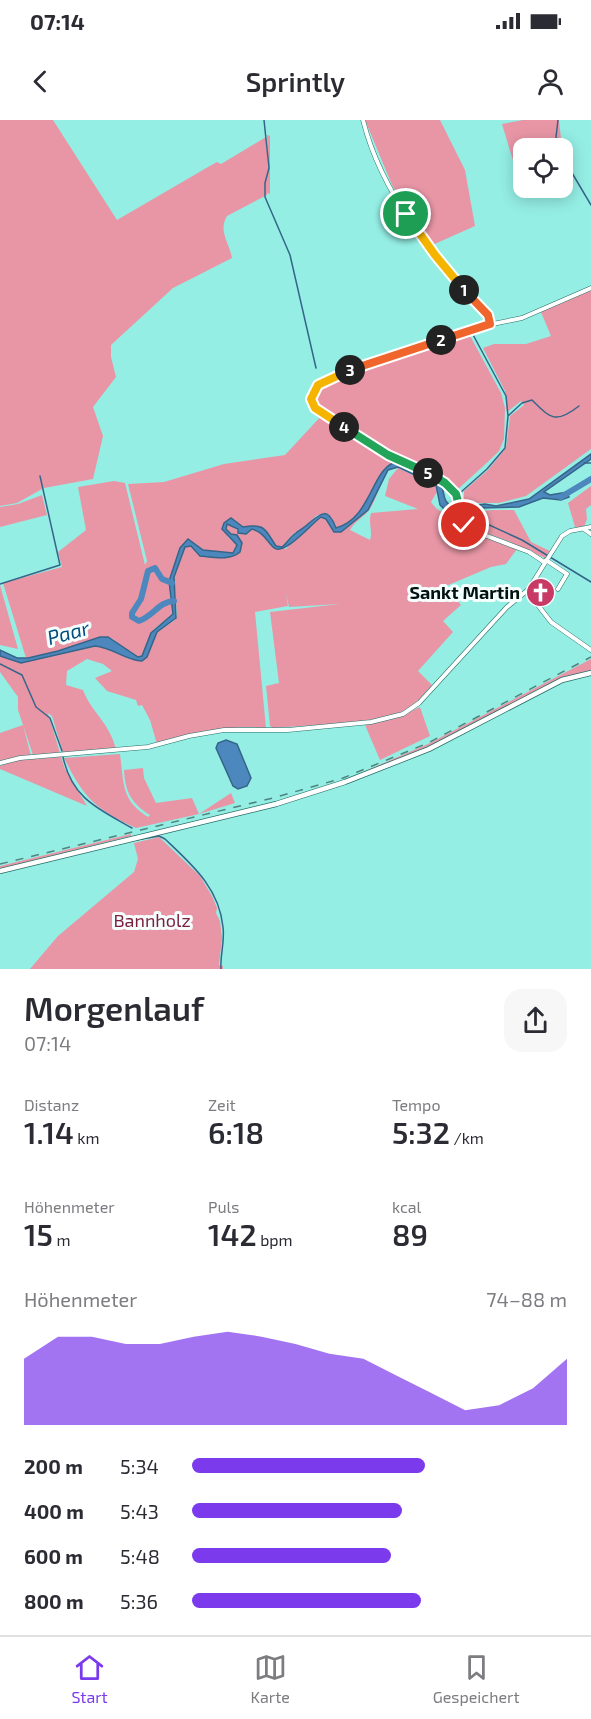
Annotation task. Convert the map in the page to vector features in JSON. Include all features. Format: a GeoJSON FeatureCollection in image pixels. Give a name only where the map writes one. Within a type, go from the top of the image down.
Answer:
{"type":"FeatureCollection","features":[{"type":"Feature","properties":{"kind":"street"},"geometry":{"type":"LineString","coordinates":[[363,120],[380,165],[406,214],[443,266],[488,315],[490,324]]}},
{"type":"Feature","properties":{"kind":"street"},"geometry":{"type":"LineString","coordinates":[[558,589],[567,574],[547,558],[469,530],[460,516],[456,494],[445,483],[388,455],[321,413],[315,408],[311,399],[318,385],[353,368],[490,324],[522,318],[591,288]]}},
{"type":"Feature","properties":{"kind":"street"},"geometry":{"type":"LineString","coordinates":[[0,763],[20,758],[157,745],[224,730],[288,730],[370,722],[403,714],[419,704],[507,607],[525,592],[566,533],[591,527]]}},
{"type":"Feature","properties":{"kind":"street"},"geometry":{"type":"LineString","coordinates":[[583,529],[591,534]]}},
{"type":"Feature","properties":{"kind":"street"},"geometry":{"type":"LineString","coordinates":[[525,592],[559,629],[591,651]]}},
{"type":"Feature","properties":{"kind":"street"},"geometry":{"type":"LineString","coordinates":[[0,871],[276,804],[345,782],[395,764],[450,739],[562,680],[591,673]]}},
{"type":"Feature","properties":{"kind":"green space"},"geometry":{"type":"Polygon","coordinates":[[[0,120],[53,120],[117,220],[208,167],[217,162],[221,164],[266,137],[268,170],[267,135],[270,136],[270,194],[267,193],[227,216],[224,232],[232,258],[173,288],[111,345],[111,357],[116,377],[93,407],[103,436],[93,479],[44,488],[17,503],[0,506],[0,120]]]}},
{"type":"Feature","properties":{"kind":"green space"},"geometry":{"type":"Polygon","coordinates":[[[365,120],[440,120],[465,170],[475,226],[430,246],[392,185],[365,120]]]}},
{"type":"Feature","properties":{"kind":"green space"},"geometry":{"type":"Polygon","coordinates":[[[523,120],[559,120],[561,138],[513,138],[513,160],[502,124],[523,120]]]}},
{"type":"Feature","properties":{"kind":"green space"},"geometry":{"type":"Polygon","coordinates":[[[591,290],[591,449],[526,496],[499,503],[464,503],[464,491],[488,470],[506,448],[510,416],[524,405],[521,401],[507,412],[505,391],[483,348],[494,344],[526,344],[551,336],[541,312],[591,290]]]}},
{"type":"Feature","properties":{"kind":"green space"},"geometry":{"type":"Polygon","coordinates":[[[468,332],[501,393],[505,408],[504,439],[499,451],[457,490],[431,471],[395,455],[316,407],[314,392],[320,385],[384,358],[468,332]]]}},
{"type":"Feature","properties":{"kind":"green space"},"geometry":{"type":"Polygon","coordinates":[[[322,415],[399,462],[382,475],[357,515],[348,523],[336,528],[331,517],[317,515],[293,534],[282,547],[276,546],[261,527],[243,528],[231,518],[224,523],[228,537],[237,545],[233,553],[203,550],[188,539],[177,557],[169,581],[173,614],[154,629],[142,656],[138,657],[129,653],[113,639],[100,637],[58,651],[26,658],[3,583],[62,567],[58,552],[86,530],[78,487],[114,481],[125,483],[145,565],[147,561],[128,484],[164,482],[224,464],[285,455],[322,415]]]}},
{"type":"Feature","properties":{"kind":"green space"},"geometry":{"type":"Polygon","coordinates":[[[398,468],[436,486],[437,492],[431,502],[443,512],[450,514],[458,512],[459,522],[466,531],[517,549],[506,564],[491,567],[446,586],[461,605],[443,621],[453,632],[418,671],[432,685],[413,705],[393,715],[361,721],[273,728],[270,726],[266,686],[279,683],[270,612],[339,604],[289,607],[286,593],[288,606],[255,612],[266,728],[210,731],[157,744],[150,720],[142,705],[138,706],[136,700],[107,691],[95,678],[112,671],[103,664],[87,659],[67,671],[66,685],[83,690],[109,732],[116,749],[63,753],[52,716],[48,713],[60,753],[33,755],[18,710],[18,697],[0,672],[0,656],[21,663],[95,646],[106,647],[132,660],[147,657],[157,632],[175,620],[177,614],[174,577],[185,547],[191,546],[200,556],[235,556],[240,552],[242,543],[226,529],[227,524],[236,528],[238,533],[246,534],[252,529],[255,530],[263,535],[271,545],[286,549],[321,517],[326,519],[332,529],[341,532],[370,507],[382,479],[390,469],[370,509],[350,530],[370,540],[371,513],[418,509],[385,496],[389,479],[398,468]]]}},
{"type":"Feature","properties":{"kind":"green space"},"geometry":{"type":"Polygon","coordinates":[[[591,486],[591,505],[586,509],[587,519],[584,527],[575,527],[568,503],[591,486]]]}},
{"type":"Feature","properties":{"kind":"green space"},"geometry":{"type":"Polygon","coordinates":[[[42,495],[47,515],[0,527],[0,507],[18,504],[42,495]]]}},
{"type":"Feature","properties":{"kind":"green space"},"geometry":{"type":"Polygon","coordinates":[[[514,510],[531,542],[550,551],[545,558],[469,527],[463,518],[473,518],[474,512],[514,510]]]}},
{"type":"Feature","properties":{"kind":"green space"},"geometry":{"type":"Polygon","coordinates":[[[0,585],[18,649],[0,645],[0,585]]]}},
{"type":"Feature","properties":{"kind":"green space"},"geometry":{"type":"Polygon","coordinates":[[[591,659],[591,670],[561,679],[395,762],[365,771],[428,744],[591,659]]]}},
{"type":"Feature","properties":{"kind":"green space"},"geometry":{"type":"Polygon","coordinates":[[[420,707],[430,736],[380,760],[365,725],[396,718],[420,707]]]}},
{"type":"Feature","properties":{"kind":"green space"},"geometry":{"type":"Polygon","coordinates":[[[23,725],[31,756],[0,762],[0,733],[23,725]]]}},
{"type":"Feature","properties":{"kind":"green space"},"geometry":{"type":"Polygon","coordinates":[[[120,754],[125,790],[128,798],[139,811],[148,817],[150,815],[131,797],[126,785],[124,770],[143,768],[144,778],[156,803],[192,798],[199,814],[136,828],[110,815],[92,801],[78,783],[64,758],[120,754]]]}},
{"type":"Feature","properties":{"kind":"green space"},"geometry":{"type":"Polygon","coordinates":[[[61,757],[65,769],[87,806],[0,769],[0,766],[18,760],[61,757]]]}},
{"type":"Feature","properties":{"kind":"green space"},"geometry":{"type":"Polygon","coordinates":[[[231,793],[235,803],[199,814],[231,793]]]}},
{"type":"Feature","properties":{"kind":"green space"},"geometry":{"type":"Polygon","coordinates":[[[131,834],[131,836],[0,869],[0,866],[131,834]]]}},
{"type":"Feature","properties":{"kind":"green space","name":"Bannholz"},"geometry":{"type":"Polygon","coordinates":[[[159,837],[200,876],[212,896],[220,921],[222,938],[219,965],[223,966],[223,969],[30,969],[58,936],[134,872],[138,859],[134,843],[159,837]]]}},
{"type":"Feature","properties":{"kind":"water"},"geometry":{"type":"Polygon","coordinates":[[[591,454],[591,459],[544,492],[550,495],[567,492],[569,497],[561,500],[543,498],[519,507],[480,508],[448,513],[440,505],[436,485],[398,467],[388,470],[368,510],[341,532],[334,532],[326,519],[321,517],[297,539],[283,548],[278,549],[273,547],[262,534],[252,529],[246,534],[238,533],[238,529],[227,524],[226,529],[231,534],[237,535],[242,543],[240,552],[231,557],[210,557],[200,556],[191,546],[185,547],[174,577],[176,618],[157,632],[147,657],[142,661],[95,646],[21,663],[0,656],[0,650],[17,658],[28,658],[100,637],[108,637],[138,657],[142,656],[151,633],[173,614],[169,581],[180,548],[188,539],[203,550],[233,553],[237,545],[222,529],[224,523],[231,518],[243,527],[261,527],[276,546],[282,547],[321,514],[327,514],[336,528],[347,523],[363,506],[386,468],[393,463],[412,469],[439,483],[446,501],[453,508],[485,504],[496,506],[529,499],[591,454]]]}},
{"type":"Feature","properties":{"kind":"water"},"geometry":{"type":"Polygon","coordinates":[[[226,740],[237,744],[251,778],[247,786],[238,789],[233,786],[216,748],[218,743],[226,740]]]}},
{"type":"Feature","properties":{"kind":"waterway"},"geometry":{"type":"LineString","coordinates":[[264,120],[269,168],[265,183],[265,197],[290,255],[316,368]]}},
{"type":"Feature","properties":{"kind":"waterway"},"geometry":{"type":"LineString","coordinates":[[556,138],[558,120]]}},
{"type":"Feature","properties":{"kind":"waterway"},"geometry":{"type":"LineString","coordinates":[[573,175],[591,205]]}},
{"type":"Feature","properties":{"kind":"waterway"},"geometry":{"type":"LineString","coordinates":[[471,331],[506,396],[508,416]]}},
{"type":"Feature","properties":{"kind":"waterway"},"geometry":{"type":"LineString","coordinates":[[465,507],[460,493],[487,469],[505,448],[508,416],[522,403],[532,400],[554,417],[565,415],[579,406]]}},
{"type":"Feature","properties":{"kind":"waterway","name":"Paar"},"geometry":{"type":"LineString","coordinates":[[584,463],[591,463]]}},
{"type":"Feature","properties":{"kind":"waterway"},"geometry":{"type":"LineString","coordinates":[[0,584],[60,565],[40,476]]}},
{"type":"Feature","properties":{"kind":"waterway","name":"Paar"},"geometry":{"type":"LineString","coordinates":[[561,497],[591,479]]}},
{"type":"Feature","properties":{"kind":"waterway"},"geometry":{"type":"LineString","coordinates":[[464,510],[474,518],[522,540],[591,582]]}},
{"type":"Feature","properties":{"kind":"waterway","name":"Paar"},"geometry":{"type":"LineString","coordinates":[[172,583],[162,579],[155,568],[148,571],[141,599],[132,617],[139,621],[164,604],[174,601]]}},
{"type":"Feature","properties":{"kind":"waterway"},"geometry":{"type":"LineString","coordinates":[[0,664],[22,675],[36,707],[50,718],[62,751]]}},
{"type":"Feature","properties":{"kind":"waterway"},"geometry":{"type":"LineString","coordinates":[[63,757],[67,771],[80,793],[98,808],[132,828]]}},
{"type":"Feature","properties":{"kind":"waterway"},"geometry":{"type":"LineString","coordinates":[[136,840],[159,836],[165,839],[194,867],[210,888],[216,900],[223,927],[221,969]]}},
{"type":"Feature","properties":{"kind":"railway"},"geometry":{"type":"LineString","coordinates":[[0,864],[273,798],[343,778],[428,743],[591,657]]}},
{"type":"Feature","properties":{"kind":"place","name":"Sankt Martin"},"geometry":{"type":"Point","coordinates":[541,592]}},
{"type":"Feature","properties":{"kind":"route"},"geometry":{"type":"LineString","coordinates":[[406,214],[443,266],[488,315],[490,324],[468,329],[353,368],[318,385],[311,399],[315,408],[321,413],[388,455],[428,473],[449,486],[458,498],[460,516],[464,525]]}}]}
